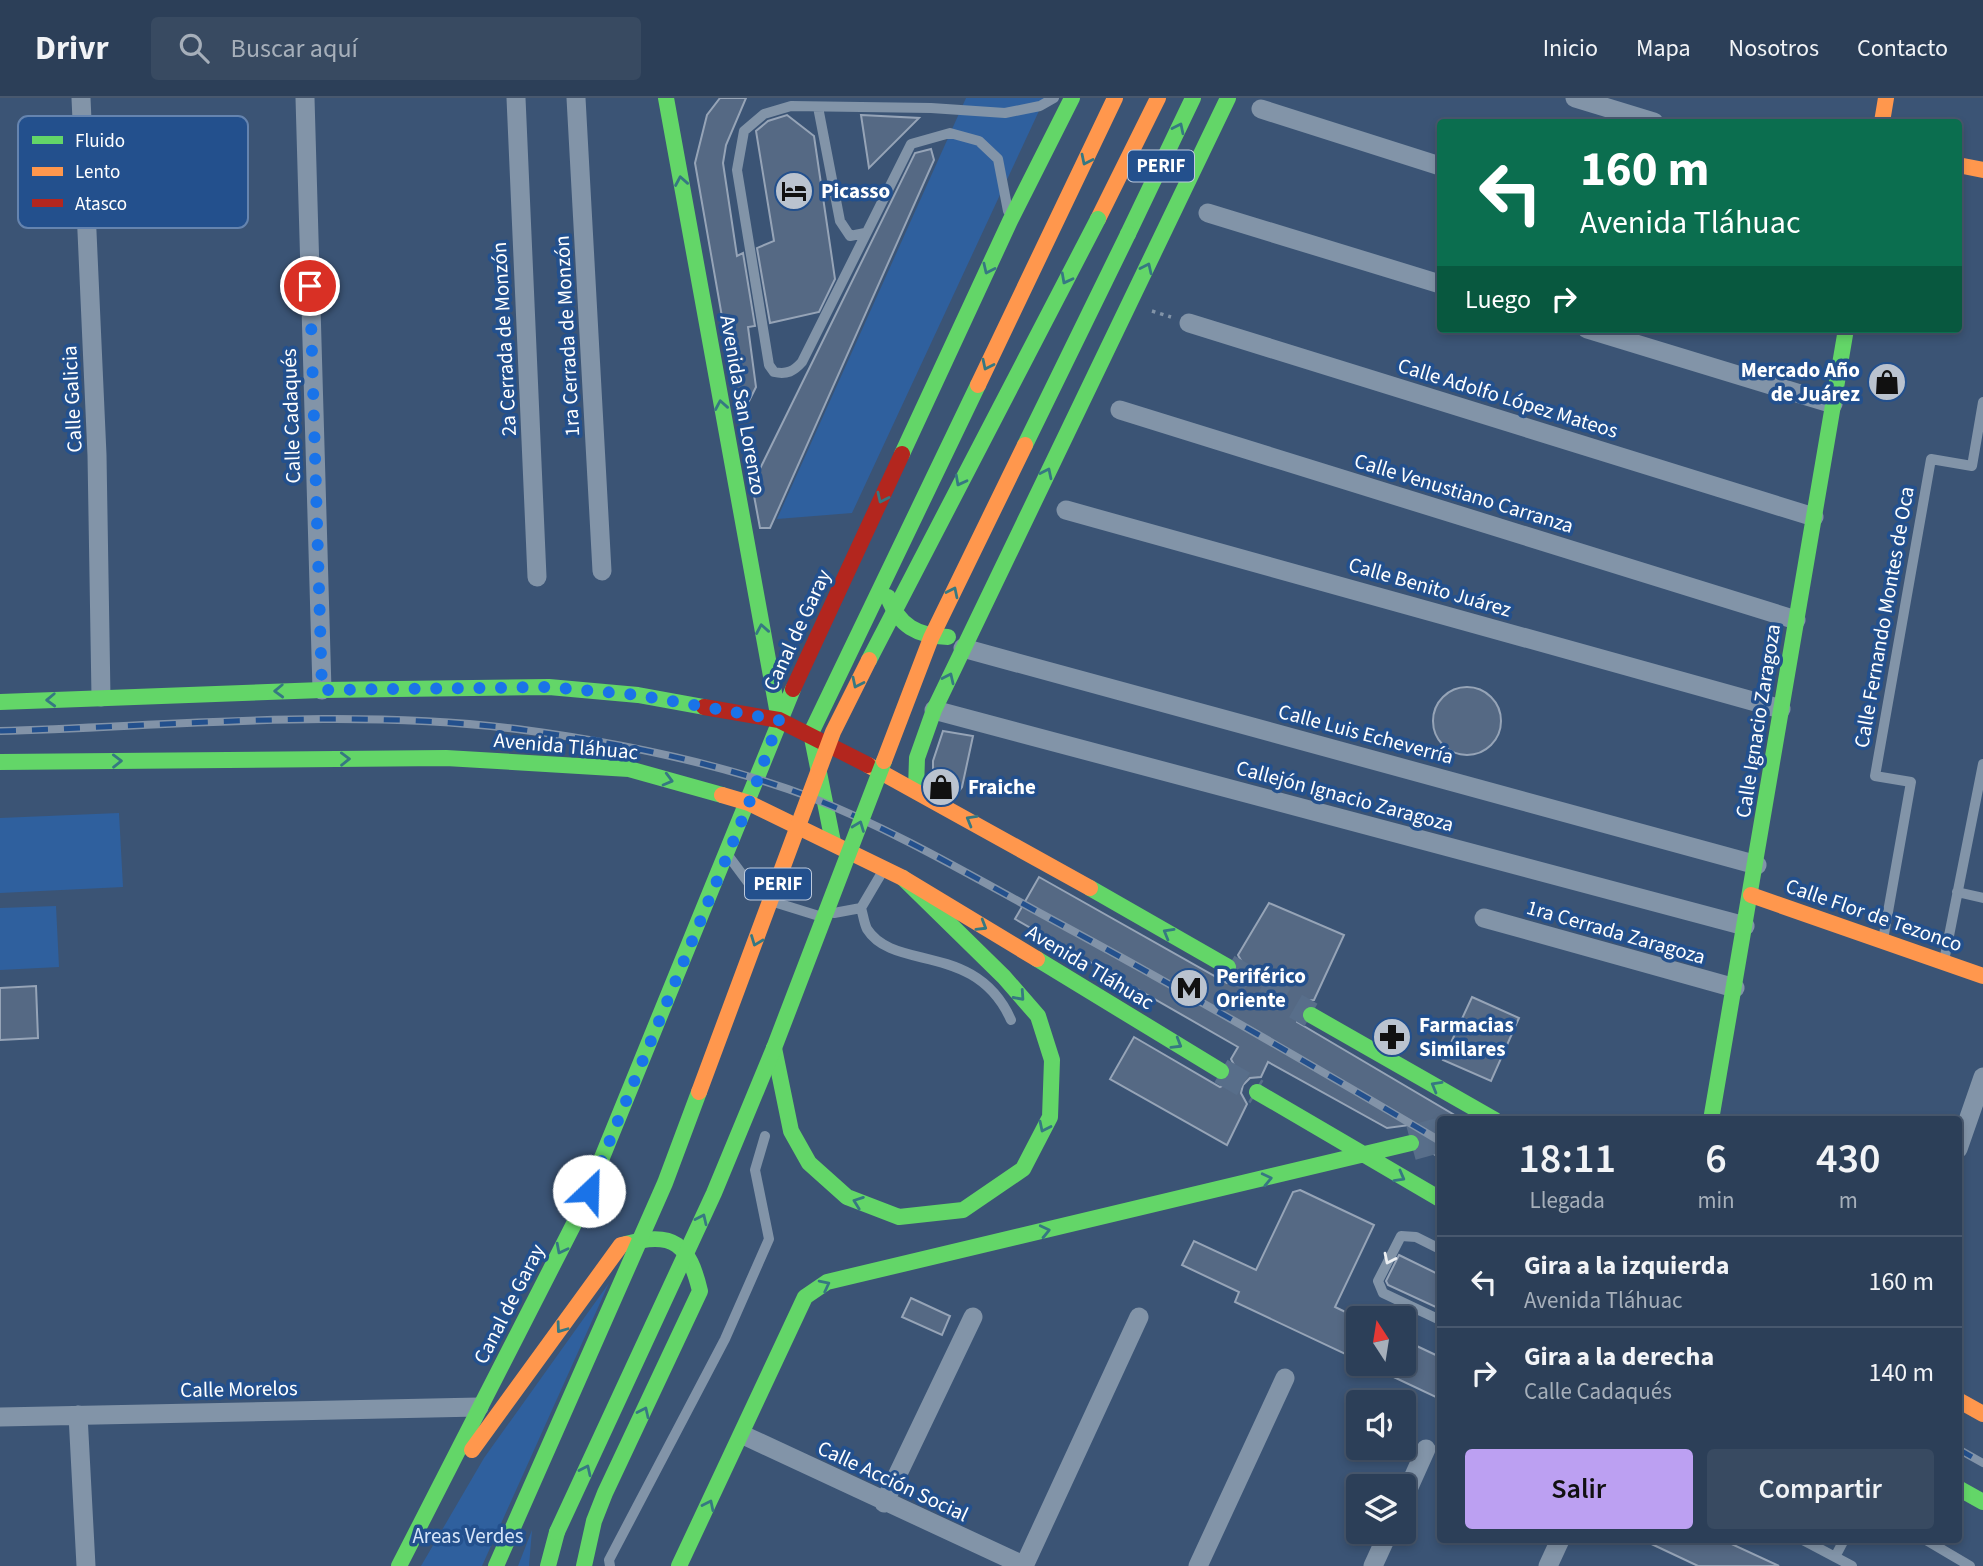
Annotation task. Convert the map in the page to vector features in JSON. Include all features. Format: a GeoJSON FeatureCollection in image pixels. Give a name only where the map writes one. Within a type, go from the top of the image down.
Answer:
{"type":"FeatureCollection","features":[{"type":"Feature","properties":{"kind":"main road","name":"Avenida San Lorenzo"},"geometry":{"type":"LineString","coordinates":[[666,98],[779,720]]}},
{"type":"Feature","properties":{"kind":"main road","name":"Canal de Garay"},"geometry":{"type":"LineString","coordinates":[[399,1566],[599,1169],[749,803],[779,720],[1010,221],[1072,98]]}},
{"type":"Feature","properties":{"kind":"main road"},"geometry":{"type":"LineString","coordinates":[[833,842],[811,733],[1115,98]]}},
{"type":"Feature","properties":{"kind":"main road","name":"PERIF"},"geometry":{"type":"LineString","coordinates":[[496,1566],[665,1183],[833,732],[889,618],[1098,219],[1158,98]]}},
{"type":"Feature","properties":{"kind":"main road","name":"PERIF"},"geometry":{"type":"LineString","coordinates":[[548,1566],[557,1532],[714,1193],[774,1048],[931,638],[1193,98]]}},
{"type":"Feature","properties":{"kind":"main road"},"geometry":{"type":"LineString","coordinates":[[916,789],[917,758],[934,710],[1228,98]]}},
{"type":"Feature","properties":{"kind":"main road"},"geometry":{"type":"LineString","coordinates":[[1882,119],[1886,98]]}},
{"type":"Feature","properties":{"kind":"main road"},"geometry":{"type":"LineString","coordinates":[[1962,166],[1983,170]]}},
{"type":"Feature","properties":{"kind":"main road","name":"Calle Ignacio Zaragoza"},"geometry":{"type":"LineString","coordinates":[[1713,1116],[1845,333]]}},
{"type":"Feature","properties":{"kind":"main road"},"geometry":{"type":"LineString","coordinates":[[886,578],[896,618],[914,631],[922,635],[949,637],[973,627]]}},
{"type":"Feature","properties":{"kind":"main road"},"geometry":{"type":"LineString","coordinates":[[0,702],[322,690],[549,687],[638,695],[779,720],[811,733],[916,789],[1228,967]]}},
{"type":"Feature","properties":{"kind":"main road","name":"Avenida Tláhuac"},"geometry":{"type":"LineString","coordinates":[[0,762],[432,758],[545,762],[629,769],[749,803],[833,842],[902,878],[1221,1071]]}},
{"type":"Feature","properties":{"kind":"main road"},"geometry":{"type":"LineString","coordinates":[[774,1048],[791,1131],[809,1163],[846,1198],[899,1217],[963,1210],[1023,1169],[1050,1117],[1052,1060],[1038,1016],[1004,977],[902,878]]}},
{"type":"Feature","properties":{"kind":"main road","name":"Calle Flor de Tezonco"},"geometry":{"type":"LineString","coordinates":[[1751,895],[1983,975]]}},
{"type":"Feature","properties":{"kind":"main road"},"geometry":{"type":"LineString","coordinates":[[1311,1014],[1488,1116]]}},
{"type":"Feature","properties":{"kind":"main road"},"geometry":{"type":"LineString","coordinates":[[1257,1093],[1437,1197]]}},
{"type":"Feature","properties":{"kind":"main road"},"geometry":{"type":"LineString","coordinates":[[679,1566],[743,1435],[805,1297],[827,1282],[1411,1143]]}},
{"type":"Feature","properties":{"kind":"main road"},"geometry":{"type":"LineString","coordinates":[[423,1516],[621,1245],[649,1236],[674,1241],[694,1261],[700,1291],[605,1493],[594,1521],[583,1566]]}},
{"type":"Feature","properties":{"kind":"main road"},"geometry":{"type":"LineString","coordinates":[[1962,1402],[1983,1414]]}},
{"type":"Feature","properties":{"kind":"main road"},"geometry":{"type":"LineString","coordinates":[[1962,1490],[1983,1502]]}},
{"type":"Feature","properties":{"kind":"street","name":"Calle Galicia"},"geometry":{"type":"LineString","coordinates":[[81,98],[82,116]]}},
{"type":"Feature","properties":{"kind":"street","name":"Calle Cadaqués"},"geometry":{"type":"LineString","coordinates":[[305,98],[322,690]]}},
{"type":"Feature","properties":{"kind":"street","name":"2a Cerrada de Monzón"},"geometry":{"type":"LineString","coordinates":[[516,98],[537,577]]}},
{"type":"Feature","properties":{"kind":"street","name":"1ra Cerrada de Monzón"},"geometry":{"type":"LineString","coordinates":[[576,98],[602,571]]}},
{"type":"Feature","properties":{"kind":"street"},"geometry":{"type":"LineString","coordinates":[[1575,98],[1644,119]]}},
{"type":"Feature","properties":{"kind":"street"},"geometry":{"type":"LineString","coordinates":[[1261,109],[1437,165]]}},
{"type":"Feature","properties":{"kind":"street"},"geometry":{"type":"LineString","coordinates":[[1208,213],[1437,283]]}},
{"type":"Feature","properties":{"kind":"street","name":"Calle Galicia"},"geometry":{"type":"LineString","coordinates":[[87,228],[97,455],[101,697]]}},
{"type":"Feature","properties":{"kind":"street","name":"Calle Adolfo López Mateos"},"geometry":{"type":"LineString","coordinates":[[1189,323],[1814,517]]}},
{"type":"Feature","properties":{"kind":"street"},"geometry":{"type":"LineString","coordinates":[[1600,333],[1833,404]]}},
{"type":"Feature","properties":{"kind":"street","name":"Calle Venustiano Carranza"},"geometry":{"type":"LineString","coordinates":[[1120,410],[1796,620]]}},
{"type":"Feature","properties":{"kind":"street","name":"Calle Benito Juárez"},"geometry":{"type":"LineString","coordinates":[[1066,510],[1781,709]]}},
{"type":"Feature","properties":{"kind":"street","name":"Calle Luis Echeverría"},"geometry":{"type":"LineString","coordinates":[[963,648],[1757,864]]}},
{"type":"Feature","properties":{"kind":"street","name":"Callejón Ignacio Zaragoza"},"geometry":{"type":"LineString","coordinates":[[934,710],[1745,926]]}},
{"type":"Feature","properties":{"kind":"street","name":"1ra Cerrada Zaragoza"},"geometry":{"type":"LineString","coordinates":[[1484,918],[1735,988]]}},
{"type":"Feature","properties":{"kind":"street"},"geometry":{"type":"LineString","coordinates":[[1962,1137],[1983,1077]]}},
{"type":"Feature","properties":{"kind":"street"},"geometry":{"type":"LineString","coordinates":[[884,1503],[973,1317]]}},
{"type":"Feature","properties":{"kind":"street"},"geometry":{"type":"LineString","coordinates":[[1025,1566],[1139,1317]]}},
{"type":"Feature","properties":{"kind":"street"},"geometry":{"type":"LineString","coordinates":[[1198,1566],[1285,1378]]}},
{"type":"Feature","properties":{"kind":"street","name":"Calle Morelos"},"geometry":{"type":"LineString","coordinates":[[0,1417],[479,1407]]}},
{"type":"Feature","properties":{"kind":"street"},"geometry":{"type":"LineString","coordinates":[[78,1415],[86,1566]]}},
{"type":"Feature","properties":{"kind":"street","name":"Calle Acción Social"},"geometry":{"type":"LineString","coordinates":[[743,1435],[884,1503],[1025,1566]]}},
{"type":"Feature","properties":{"kind":"street"},"geometry":{"type":"LineString","coordinates":[[1415,1474],[1426,1449]]}},
{"type":"Feature","properties":{"kind":"street"},"geometry":{"type":"LineString","coordinates":[[1548,1566],[1559,1543]]}},
{"type":"Feature","properties":{"kind":"street"},"geometry":{"type":"LineString","coordinates":[[1373,1566],[1383,1544]]}},
{"type":"Feature","properties":{"kind":"lane"},"geometry":{"type":"LineString","coordinates":[[949,98],[949,111]]}},
{"type":"Feature","properties":{"kind":"lane"},"geometry":{"type":"LineString","coordinates":[[1010,221],[999,159],[979,142],[950,133],[911,144],[802,362],[794,370],[783,374],[774,372],[765,357],[737,170],[744,131],[764,114],[791,106],[930,103],[949,111],[1005,113],[1040,106],[1054,98]]}},
{"type":"Feature","properties":{"kind":"lane"},"geometry":{"type":"LineString","coordinates":[[818,107],[840,221],[850,236],[865,233]]}},
{"type":"Feature","properties":{"kind":"lane","name":"Calle Fernando Montes de Oca"},"geometry":{"type":"LineString","coordinates":[[1883,940],[1911,782],[1875,776],[1928,472],[1931,459],[1972,466],[1983,402]]}},
{"type":"Feature","properties":{"kind":"lane"},"geometry":{"type":"LineString","coordinates":[[1944,961],[1983,764]]}},
{"type":"Feature","properties":{"kind":"lane"},"geometry":{"type":"LineString","coordinates":[[728,855],[750,885],[782,906],[818,916],[861,908]]}},
{"type":"Feature","properties":{"kind":"lane"},"geometry":{"type":"LineString","coordinates":[[884,869],[861,908],[867,928],[883,943],[960,967],[1001,998],[1011,1020]]}},
{"type":"Feature","properties":{"kind":"lane"},"geometry":{"type":"LineString","coordinates":[[1957,892],[1983,898]]}},
{"type":"Feature","properties":{"kind":"lane"},"geometry":{"type":"LineString","coordinates":[[610,1566],[609,1560],[725,1339],[769,1239],[755,1170],[765,1136]]}},
{"type":"Feature","properties":{"kind":"lane"},"geometry":{"type":"LineString","coordinates":[[1437,1248],[1416,1237],[1401,1236],[1378,1281],[1384,1293],[1437,1319]]}},
{"type":"Feature","properties":{"kind":"lane"},"geometry":{"type":"LineString","coordinates":[[1809,1543],[1852,1566]]}},
{"type":"Feature","properties":{"kind":"lane"},"geometry":{"type":"LineString","coordinates":[[1835,1557],[1842,1543]]}},
{"type":"Feature","properties":{"kind":"lane"},"geometry":{"type":"LineString","coordinates":[[1931,1543],[1970,1566]]}},
{"type":"Feature","properties":{"kind":"path"},"geometry":{"type":"LineString","coordinates":[[1130,303],[1189,323]]}},
{"type":"Feature","properties":{"kind":"green space"},"geometry":{"type":"Polygon","coordinates":[[[966,98],[1045,98],[852,513],[777,519],[966,98]]]}},
{"type":"Feature","properties":{"kind":"green space"},"geometry":{"type":"Polygon","coordinates":[[[119,813],[123,887],[0,893],[0,818],[119,813]]]}},
{"type":"Feature","properties":{"kind":"green space"},"geometry":{"type":"Polygon","coordinates":[[[56,906],[59,967],[0,970],[0,908],[56,906]]]}},
{"type":"Feature","properties":{"kind":"green space","name":"Areas Verdes"},"geometry":{"type":"Polygon","coordinates":[[[609,1283],[482,1566],[421,1566],[484,1458],[609,1283]]]}},
{"type":"Feature","properties":{"kind":"green space"},"geometry":{"type":"Polygon","coordinates":[[[532,1530],[529,1566],[518,1566],[532,1530]]]}},
{"type":"Feature","properties":{"kind":"building"},"geometry":{"type":"Polygon","coordinates":[[[720,98],[746,98],[726,145],[723,163],[737,256],[743,253],[755,326],[748,327],[756,387],[749,401],[744,398],[738,408],[695,163],[707,115],[720,98]]]}},
{"type":"Feature","properties":{"kind":"building","name":"Picasso"},"geometry":{"type":"Polygon","coordinates":[[[787,115],[814,136],[835,279],[819,312],[770,323],[757,248],[774,241],[756,131],[768,121],[787,115]]]}},
{"type":"Feature","properties":{"kind":"building"},"geometry":{"type":"Polygon","coordinates":[[[861,115],[919,118],[869,168],[861,115]]]}},
{"type":"Feature","properties":{"kind":"building"},"geometry":{"type":"Polygon","coordinates":[[[931,149],[934,160],[770,528],[760,528],[752,485],[915,153],[931,149]]]}},
{"type":"Feature","properties":{"kind":"building"},"geometry":{"type":"Polygon","coordinates":[[[1467,687],[1480,690],[1491,697],[1498,708],[1501,721],[1498,734],[1491,745],[1480,752],[1467,755],[1454,752],[1443,745],[1436,734],[1433,721],[1436,708],[1443,697],[1454,690],[1467,687]]]}},
{"type":"Feature","properties":{"kind":"building"},"geometry":{"type":"Polygon","coordinates":[[[943,731],[973,736],[962,787],[957,794],[934,781],[933,761],[943,731]]]}},
{"type":"Feature","properties":{"kind":"building"},"geometry":{"type":"Polygon","coordinates":[[[1039,877],[1227,983],[1242,974],[1244,966],[1238,955],[1269,903],[1344,935],[1314,1000],[1304,1001],[1297,1008],[1297,1022],[1456,1116],[1437,1116],[1437,1156],[1429,1151],[1430,1138],[1417,1124],[1387,1128],[1268,1062],[1261,1077],[1250,1078],[1243,1085],[1241,1093],[1247,1104],[1227,1145],[1110,1079],[1134,1037],[1220,1087],[1235,1079],[1237,1071],[1231,1059],[1238,1047],[1015,919],[1039,877]]]}},
{"type":"Feature","properties":{"kind":"building"},"geometry":{"type":"Polygon","coordinates":[[[36,986],[38,1038],[0,1040],[0,988],[36,986]]]}},
{"type":"Feature","properties":{"kind":"building"},"geometry":{"type":"Polygon","coordinates":[[[1472,997],[1519,1018],[1491,1081],[1443,1060],[1472,997]]]}},
{"type":"Feature","properties":{"kind":"building"},"geometry":{"type":"Polygon","coordinates":[[[1300,1190],[1374,1225],[1335,1307],[1346,1312],[1346,1354],[1235,1302],[1239,1292],[1182,1265],[1194,1241],[1256,1270],[1293,1192],[1300,1190]]]}},
{"type":"Feature","properties":{"kind":"building"},"geometry":{"type":"Polygon","coordinates":[[[1399,1255],[1437,1274],[1437,1308],[1388,1285],[1386,1281],[1399,1255]]]}},
{"type":"Feature","properties":{"kind":"building"},"geometry":{"type":"Polygon","coordinates":[[[911,1298],[950,1316],[942,1335],[902,1317],[911,1298]]]}},
{"type":"Feature","properties":{"kind":"building"},"geometry":{"type":"Polygon","coordinates":[[[1416,1346],[1437,1356],[1437,1398],[1391,1376],[1416,1376],[1416,1346]]]}},
{"type":"Feature","properties":{"kind":"building"},"geometry":{"type":"Polygon","coordinates":[[[1649,1543],[1729,1543],[1779,1566],[1698,1566],[1649,1543]]]}},
{"type":"Feature","properties":{"kind":"tunnel"},"geometry":{"type":"LineString","coordinates":[[1228,967],[1311,1015]]}},
{"type":"Feature","properties":{"kind":"tunnel"},"geometry":{"type":"LineString","coordinates":[[1221,1071],[1257,1092]]}},
{"type":"Feature","properties":{"kind":"tunnel"},"geometry":{"type":"LineString","coordinates":[[1411,1143],[1437,1136]]}},
{"type":"Feature","properties":{"kind":"railway"},"geometry":{"type":"LineString","coordinates":[[0,731],[259,720],[453,723],[591,740],[739,773],[839,809],[926,851],[1190,996],[1437,1139]]}},
{"type":"Feature","properties":{"kind":"railway"},"geometry":{"type":"LineString","coordinates":[[1962,1451],[1983,1463]]}},
{"type":"Feature","properties":{"kind":"traffic: fast"},"geometry":{"type":"LineString","coordinates":[[666,98],[779,720]]}},
{"type":"Feature","properties":{"kind":"traffic: fast"},"geometry":{"type":"LineString","coordinates":[[902,454],[1010,221],[1072,98]]}},
{"type":"Feature","properties":{"kind":"traffic: fast"},"geometry":{"type":"LineString","coordinates":[[1128,234],[1193,98]]}},
{"type":"Feature","properties":{"kind":"traffic: fast"},"geometry":{"type":"LineString","coordinates":[[916,789],[917,758],[934,710],[1228,98]]}},
{"type":"Feature","properties":{"kind":"traffic: fast"},"geometry":{"type":"LineString","coordinates":[[869,660],[1098,219]]}},
{"type":"Feature","properties":{"kind":"traffic: fast"},"geometry":{"type":"LineString","coordinates":[[1025,445],[1128,234]]}},
{"type":"Feature","properties":{"kind":"traffic: fast"},"geometry":{"type":"LineString","coordinates":[[1712,1116],[1845,333]]}},
{"type":"Feature","properties":{"kind":"traffic: fast"},"geometry":{"type":"LineString","coordinates":[[833,842],[811,733],[978,385]]}},
{"type":"Feature","properties":{"kind":"traffic: fast"},"geometry":{"type":"LineString","coordinates":[[888,597],[892,607],[910,628],[948,637]]}},
{"type":"Feature","properties":{"kind":"traffic: fast"},"geometry":{"type":"LineString","coordinates":[[0,702],[322,690],[549,687],[638,695],[704,707]]}},
{"type":"Feature","properties":{"kind":"traffic: fast"},"geometry":{"type":"LineString","coordinates":[[399,1566],[579,1214],[793,689]]}},
{"type":"Feature","properties":{"kind":"traffic: fast"},"geometry":{"type":"LineString","coordinates":[[0,762],[446,758],[629,769],[722,795]]}},
{"type":"Feature","properties":{"kind":"traffic: fast"},"geometry":{"type":"LineString","coordinates":[[557,1532],[714,1193],[774,1048],[884,761]]}},
{"type":"Feature","properties":{"kind":"traffic: fast"},"geometry":{"type":"LineString","coordinates":[[774,1048],[791,1131],[809,1163],[847,1197],[899,1217],[963,1210],[1023,1169],[1050,1117],[1052,1060],[1038,1016],[1004,977],[903,878]]}},
{"type":"Feature","properties":{"kind":"traffic: fast"},"geometry":{"type":"LineString","coordinates":[[1090,888],[1228,967]]}},
{"type":"Feature","properties":{"kind":"traffic: fast"},"geometry":{"type":"LineString","coordinates":[[1037,959],[1221,1071]]}},
{"type":"Feature","properties":{"kind":"traffic: fast"},"geometry":{"type":"LineString","coordinates":[[1311,1015],[1488,1116]]}},
{"type":"Feature","properties":{"kind":"traffic: fast"},"geometry":{"type":"LineString","coordinates":[[496,1566],[665,1183],[699,1092]]}},
{"type":"Feature","properties":{"kind":"traffic: fast"},"geometry":{"type":"LineString","coordinates":[[1257,1092],[1437,1197]]}},
{"type":"Feature","properties":{"kind":"traffic: fast"},"geometry":{"type":"LineString","coordinates":[[679,1566],[805,1297],[827,1282],[1411,1143]]}},
{"type":"Feature","properties":{"kind":"traffic: fast"},"geometry":{"type":"LineString","coordinates":[[584,1566],[594,1521],[605,1493],[700,1291],[691,1262],[677,1245],[656,1239],[626,1244]]}},
{"type":"Feature","properties":{"kind":"traffic: fast"},"geometry":{"type":"LineString","coordinates":[[1962,1490],[1983,1502]]}},
{"type":"Feature","properties":{"kind":"traffic: fast"},"geometry":{"type":"LineString","coordinates":[[548,1566],[557,1532]]}},
{"type":"Feature","properties":{"kind":"traffic: slow"},"geometry":{"type":"LineString","coordinates":[[978,385],[1115,98]]}},
{"type":"Feature","properties":{"kind":"traffic: slow"},"geometry":{"type":"LineString","coordinates":[[1098,219],[1158,98]]}},
{"type":"Feature","properties":{"kind":"traffic: slow"},"geometry":{"type":"LineString","coordinates":[[1882,119],[1886,98]]}},
{"type":"Feature","properties":{"kind":"traffic: slow"},"geometry":{"type":"LineString","coordinates":[[1962,166],[1983,170]]}},
{"type":"Feature","properties":{"kind":"traffic: slow"},"geometry":{"type":"LineString","coordinates":[[884,761],[931,638],[1025,445]]}},
{"type":"Feature","properties":{"kind":"traffic: slow"},"geometry":{"type":"LineString","coordinates":[[699,1092],[833,732],[869,660]]}},
{"type":"Feature","properties":{"kind":"traffic: slow"},"geometry":{"type":"LineString","coordinates":[[868,765],[1090,888]]}},
{"type":"Feature","properties":{"kind":"traffic: slow"},"geometry":{"type":"LineString","coordinates":[[722,795],[749,803],[903,878],[1037,959]]}},
{"type":"Feature","properties":{"kind":"traffic: slow"},"geometry":{"type":"LineString","coordinates":[[1751,895],[1983,976]]}},
{"type":"Feature","properties":{"kind":"traffic: slow"},"geometry":{"type":"LineString","coordinates":[[472,1450],[621,1245],[626,1244]]}},
{"type":"Feature","properties":{"kind":"traffic: slow"},"geometry":{"type":"LineString","coordinates":[[1962,1402],[1983,1414]]}},
{"type":"Feature","properties":{"kind":"traffic: jam"},"geometry":{"type":"LineString","coordinates":[[793,689],[902,454]]}},
{"type":"Feature","properties":{"kind":"traffic: jam"},"geometry":{"type":"LineString","coordinates":[[704,707],[779,720],[868,765]]}},
{"type":"Feature","properties":{"kind":"place","name":"Picasso"},"geometry":{"type":"Point","coordinates":[794,191]}},
{"type":"Feature","properties":{"kind":"place","name":"Mercado Año de Juárez"},"geometry":{"type":"Point","coordinates":[1887,382]}},
{"type":"Feature","properties":{"kind":"place","name":"Fraiche"},"geometry":{"type":"Point","coordinates":[941,787]}},
{"type":"Feature","properties":{"kind":"place","name":"Periférico Oriente"},"geometry":{"type":"Point","coordinates":[1189,988]}},
{"type":"Feature","properties":{"kind":"place","name":"Farmacias Similares"},"geometry":{"type":"Point","coordinates":[1392,1037]}},
{"type":"Feature","properties":{"kind":"route"},"geometry":{"type":"LineString","coordinates":[[310,286],[322,690],[549,687],[638,695],[779,720],[749,803],[589,1191]]}}]}
